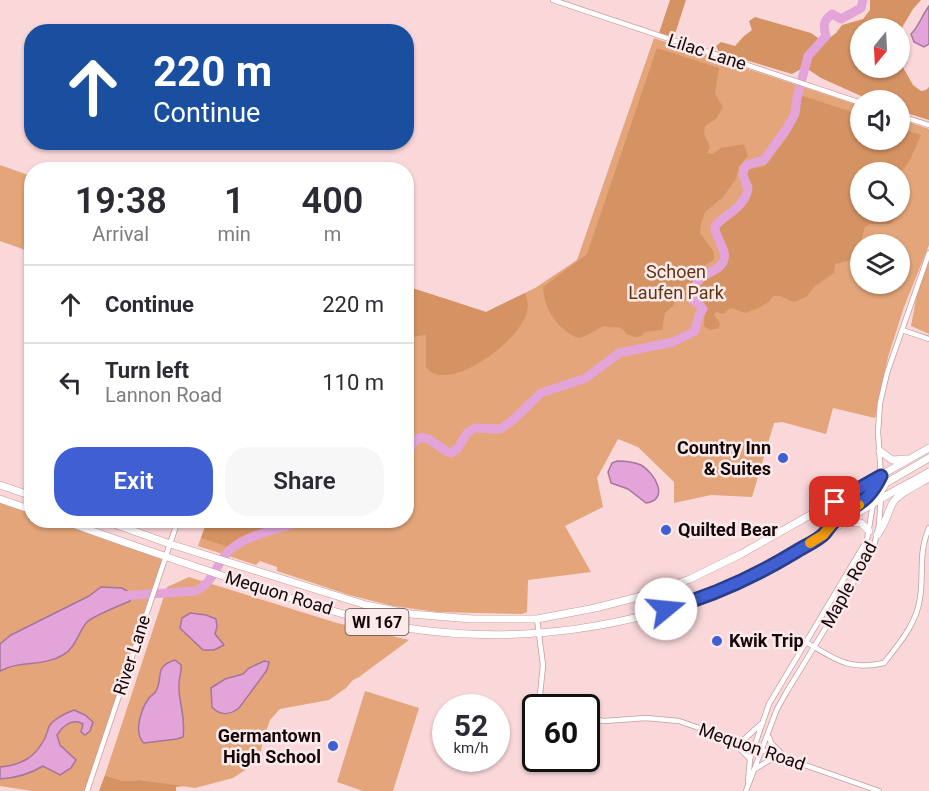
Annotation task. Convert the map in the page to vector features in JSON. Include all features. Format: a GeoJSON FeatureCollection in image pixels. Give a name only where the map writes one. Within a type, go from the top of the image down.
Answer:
{"type":"FeatureCollection","features":[{"type":"Feature","properties":{"kind":"main road","name":"WI 167"},"geometry":{"type":"LineString","coordinates":[[537,619],[642,596],[690,579],[741,554],[929,448]]}},
{"type":"Feature","properties":{"kind":"main road"},"geometry":{"type":"LineString","coordinates":[[880,451],[892,460],[910,459]]}},
{"type":"Feature","properties":{"kind":"main road"},"geometry":{"type":"LineString","coordinates":[[873,503],[892,479],[929,458]]}},
{"type":"Feature","properties":{"kind":"main road","name":"WI 167"},"geometry":{"type":"LineString","coordinates":[[540,633],[625,620],[686,603],[737,583],[782,560],[873,503],[929,472]]}},
{"type":"Feature","properties":{"kind":"main road"},"geometry":{"type":"LineString","coordinates":[[823,535],[833,523],[865,501],[881,476]]}},
{"type":"Feature","properties":{"kind":"main road"},"geometry":{"type":"LineString","coordinates":[[877,536],[884,526],[894,501],[929,478]]}},
{"type":"Feature","properties":{"kind":"main road"},"geometry":{"type":"LineString","coordinates":[[0,485],[24,493]]}},
{"type":"Feature","properties":{"kind":"main road"},"geometry":{"type":"LineString","coordinates":[[0,499],[24,507]]}},
{"type":"Feature","properties":{"kind":"main road"},"geometry":{"type":"LineString","coordinates":[[844,522],[861,523],[869,531]]}},
{"type":"Feature","properties":{"kind":"main road","name":"Mequon Road"},"geometry":{"type":"LineString","coordinates":[[84,528],[165,557],[355,617],[406,628],[509,635],[540,633]]}},
{"type":"Feature","properties":{"kind":"main road","name":"Mequon Road"},"geometry":{"type":"LineString","coordinates":[[125,528],[227,562],[366,604],[411,614],[472,620],[537,619]]}},
{"type":"Feature","properties":{"kind":"street","name":"Lilac Lane"},"geometry":{"type":"LineString","coordinates":[[553,0],[850,99]]}},
{"type":"Feature","properties":{"kind":"street"},"geometry":{"type":"LineString","coordinates":[[910,119],[929,125]]}},
{"type":"Feature","properties":{"kind":"street","name":"Maple Road"},"geometry":{"type":"LineString","coordinates":[[746,791],[780,703],[871,555],[877,536],[881,499],[878,432],[880,403],[887,373],[929,253]]}},
{"type":"Feature","properties":{"kind":"street"},"geometry":{"type":"LineString","coordinates":[[902,330],[929,339]]}},
{"type":"Feature","properties":{"kind":"street","name":"Maple Road"},"geometry":{"type":"LineString","coordinates":[[748,785],[750,759],[774,693],[867,540],[873,503],[881,476]]}},
{"type":"Feature","properties":{"kind":"street","name":"River Lane"},"geometry":{"type":"LineString","coordinates":[[87,791],[175,528]]}},
{"type":"Feature","properties":{"kind":"street"},"geometry":{"type":"LineString","coordinates":[[806,642],[848,665],[868,667],[884,663],[912,622],[920,600],[921,560],[929,528]]}},
{"type":"Feature","properties":{"kind":"street"},"geometry":{"type":"LineString","coordinates":[[537,619],[543,665],[540,694]]}},
{"type":"Feature","properties":{"kind":"street","name":"Mequon Road"},"geometry":{"type":"LineString","coordinates":[[600,720],[646,718],[679,721],[879,791]]}},
{"type":"Feature","properties":{"kind":"street"},"geometry":{"type":"LineString","coordinates":[[740,742],[751,735],[763,722]]}},
{"type":"Feature","properties":{"kind":"street"},"geometry":{"type":"LineString","coordinates":[[768,736],[771,743],[786,758]]}},
{"type":"Feature","properties":{"kind":"street"},"geometry":{"type":"LineString","coordinates":[[730,739],[750,759]]}},
{"type":"Feature","properties":{"kind":"street"},"geometry":{"type":"LineString","coordinates":[[756,769],[778,755]]}},
{"type":"Feature","properties":{"kind":"green space"},"geometry":{"type":"Polygon","coordinates":[[[670,0],[686,0],[674,37],[659,33],[670,0]]]}},
{"type":"Feature","properties":{"kind":"green space"},"geometry":{"type":"Polygon","coordinates":[[[870,0],[921,0],[908,18],[864,18],[870,10],[870,0]]]}},
{"type":"Feature","properties":{"kind":"green space"},"geometry":{"type":"Polygon","coordinates":[[[755,17],[811,33],[818,38],[828,39],[842,25],[850,23],[850,78],[909,78],[913,85],[921,91],[929,87],[929,120],[910,114],[910,90],[850,91],[809,70],[801,69],[792,74],[719,52],[716,46],[721,42],[735,46],[752,30],[749,21],[755,17]]]}},
{"type":"Feature","properties":{"kind":"green space","name":"Schoen Laufen Park"},"geometry":{"type":"Polygon","coordinates":[[[654,38],[850,102],[850,150],[910,150],[910,122],[929,129],[929,245],[910,292],[910,234],[850,234],[850,294],[909,294],[888,357],[875,418],[833,408],[826,434],[782,422],[774,423],[752,497],[711,495],[674,503],[674,482],[638,447],[618,439],[597,478],[603,507],[565,526],[591,572],[528,580],[527,612],[522,614],[437,612],[393,606],[349,595],[277,571],[277,567],[260,561],[256,565],[198,546],[204,528],[414,528],[414,307],[418,290],[486,312],[535,288],[577,260],[654,38]]]}},
{"type":"Feature","properties":{"kind":"green space","name":"Schoen Laufen Park"},"geometry":{"type":"Polygon","coordinates":[[[657,48],[719,68],[715,94],[723,107],[716,119],[705,126],[704,134],[710,147],[707,153],[713,154],[721,148],[744,144],[748,156],[739,166],[736,179],[722,198],[705,212],[701,224],[700,233],[714,252],[714,260],[698,272],[686,300],[675,301],[665,313],[662,330],[645,332],[635,337],[618,327],[604,326],[578,338],[558,324],[553,317],[546,303],[543,287],[587,254],[657,48]]]}},
{"type":"Feature","properties":{"kind":"green space"},"geometry":{"type":"Polygon","coordinates":[[[800,95],[850,111],[850,150],[910,150],[910,131],[921,135],[909,162],[850,162],[850,222],[892,222],[870,224],[865,227],[863,234],[850,234],[850,260],[835,264],[834,273],[815,286],[806,297],[794,302],[780,296],[773,296],[769,302],[745,313],[732,308],[724,314],[716,312],[714,315],[720,323],[719,328],[710,330],[704,326],[705,308],[694,298],[701,281],[727,265],[728,256],[719,224],[737,213],[746,204],[750,198],[752,184],[746,176],[746,170],[765,166],[788,136],[797,117],[800,95]]]}},
{"type":"Feature","properties":{"kind":"green space"},"geometry":{"type":"Polygon","coordinates":[[[0,165],[24,174],[24,250],[0,241],[0,165]]]}},
{"type":"Feature","properties":{"kind":"green space"},"geometry":{"type":"Polygon","coordinates":[[[929,261],[929,334],[911,326],[917,294],[929,261]]]}},
{"type":"Feature","properties":{"kind":"green space"},"geometry":{"type":"Polygon","coordinates":[[[414,289],[486,312],[525,293],[528,308],[522,323],[498,349],[466,370],[450,375],[436,374],[426,367],[426,335],[414,336],[414,289]]]}},
{"type":"Feature","properties":{"kind":"green space"},"geometry":{"type":"Polygon","coordinates":[[[0,501],[24,509],[24,528],[82,528],[165,557],[87,791],[32,791],[0,786],[0,501]]]}},
{"type":"Feature","properties":{"kind":"green space"},"geometry":{"type":"Polygon","coordinates":[[[204,528],[268,528],[239,538],[229,547],[201,538],[204,528]]]}},
{"type":"Feature","properties":{"kind":"green space"},"geometry":{"type":"Polygon","coordinates":[[[189,577],[337,623],[409,640],[329,700],[280,709],[270,720],[259,761],[233,778],[195,788],[140,780],[123,781],[105,775],[167,587],[189,577]]]}},
{"type":"Feature","properties":{"kind":"green space"},"geometry":{"type":"Polygon","coordinates":[[[365,691],[419,708],[393,791],[363,791],[337,782],[365,691]]]}},
{"type":"Feature","properties":{"kind":"green space"},"geometry":{"type":"Polygon","coordinates":[[[105,775],[123,781],[140,780],[184,786],[176,787],[176,791],[99,791],[105,775]]]}},
{"type":"Feature","properties":{"kind":"shaded area"},"geometry":{"type":"Polygon","coordinates":[[[929,6],[929,44],[924,47],[914,42],[911,34],[929,6]]]}},
{"type":"Feature","properties":{"kind":"shaded area"},"geometry":{"type":"Polygon","coordinates":[[[617,461],[641,465],[651,474],[659,492],[653,501],[646,503],[628,489],[611,483],[608,472],[612,463],[617,461]]]}},
{"type":"Feature","properties":{"kind":"shaded area"},"geometry":{"type":"Polygon","coordinates":[[[101,587],[122,588],[132,594],[130,601],[87,622],[74,644],[63,655],[48,661],[15,666],[0,671],[0,644],[11,635],[89,596],[101,587]]]}},
{"type":"Feature","properties":{"kind":"shaded area"},"geometry":{"type":"Polygon","coordinates":[[[190,613],[216,619],[215,634],[224,645],[214,650],[203,650],[180,628],[182,618],[190,613]]]}},
{"type":"Feature","properties":{"kind":"shaded area"},"geometry":{"type":"Polygon","coordinates":[[[175,660],[181,665],[179,690],[184,723],[183,737],[144,743],[139,733],[139,721],[143,708],[156,691],[161,669],[175,660]]]}},
{"type":"Feature","properties":{"kind":"shaded area"},"geometry":{"type":"Polygon","coordinates":[[[264,661],[269,662],[267,670],[239,708],[225,714],[212,707],[211,688],[225,679],[243,674],[249,668],[264,661]]]}},
{"type":"Feature","properties":{"kind":"shaded area"},"geometry":{"type":"Polygon","coordinates":[[[74,710],[93,722],[90,731],[85,735],[81,732],[83,724],[72,722],[57,735],[60,745],[76,760],[71,768],[60,775],[43,766],[23,775],[0,779],[0,767],[27,759],[37,751],[52,722],[74,710]]]}},
{"type":"Feature","properties":{"kind":"waterway"},"geometry":{"type":"LineString","coordinates":[[414,443],[422,437],[451,453],[458,448],[467,433],[475,428],[500,429],[512,421],[541,393],[586,378],[619,353],[673,342],[695,331],[703,309],[693,301],[695,287],[701,278],[717,269],[724,258],[715,226],[739,206],[746,196],[748,189],[743,175],[744,169],[747,165],[764,160],[795,114],[808,56],[826,36],[825,21],[832,14],[841,19],[861,8],[863,0]]}},
{"type":"Feature","properties":{"kind":"waterway"},"geometry":{"type":"LineString","coordinates":[[121,596],[195,591],[207,583],[231,549],[257,535],[279,528]]}},
{"type":"Feature","properties":{"kind":"slow traffic"},"geometry":{"type":"LineString","coordinates":[[810,543],[859,505]]}},
{"type":"Feature","properties":{"kind":"place","name":"Country Inn & Suites"},"geometry":{"type":"Point","coordinates":[783,458]}},
{"type":"Feature","properties":{"kind":"place","name":"Quilted Bear"},"geometry":{"type":"Point","coordinates":[666,530]}},
{"type":"Feature","properties":{"kind":"place","name":"Kwik Trip"},"geometry":{"type":"Point","coordinates":[717,641]}},
{"type":"Feature","properties":{"kind":"place","name":"Germantown High School"},"geometry":{"type":"Point","coordinates":[333,746]}},
{"type":"Feature","properties":{"kind":"route"},"geometry":{"type":"LineString","coordinates":[[666,609],[737,583],[782,560],[823,535],[833,523],[865,501],[881,476],[835,502]]}}]}
